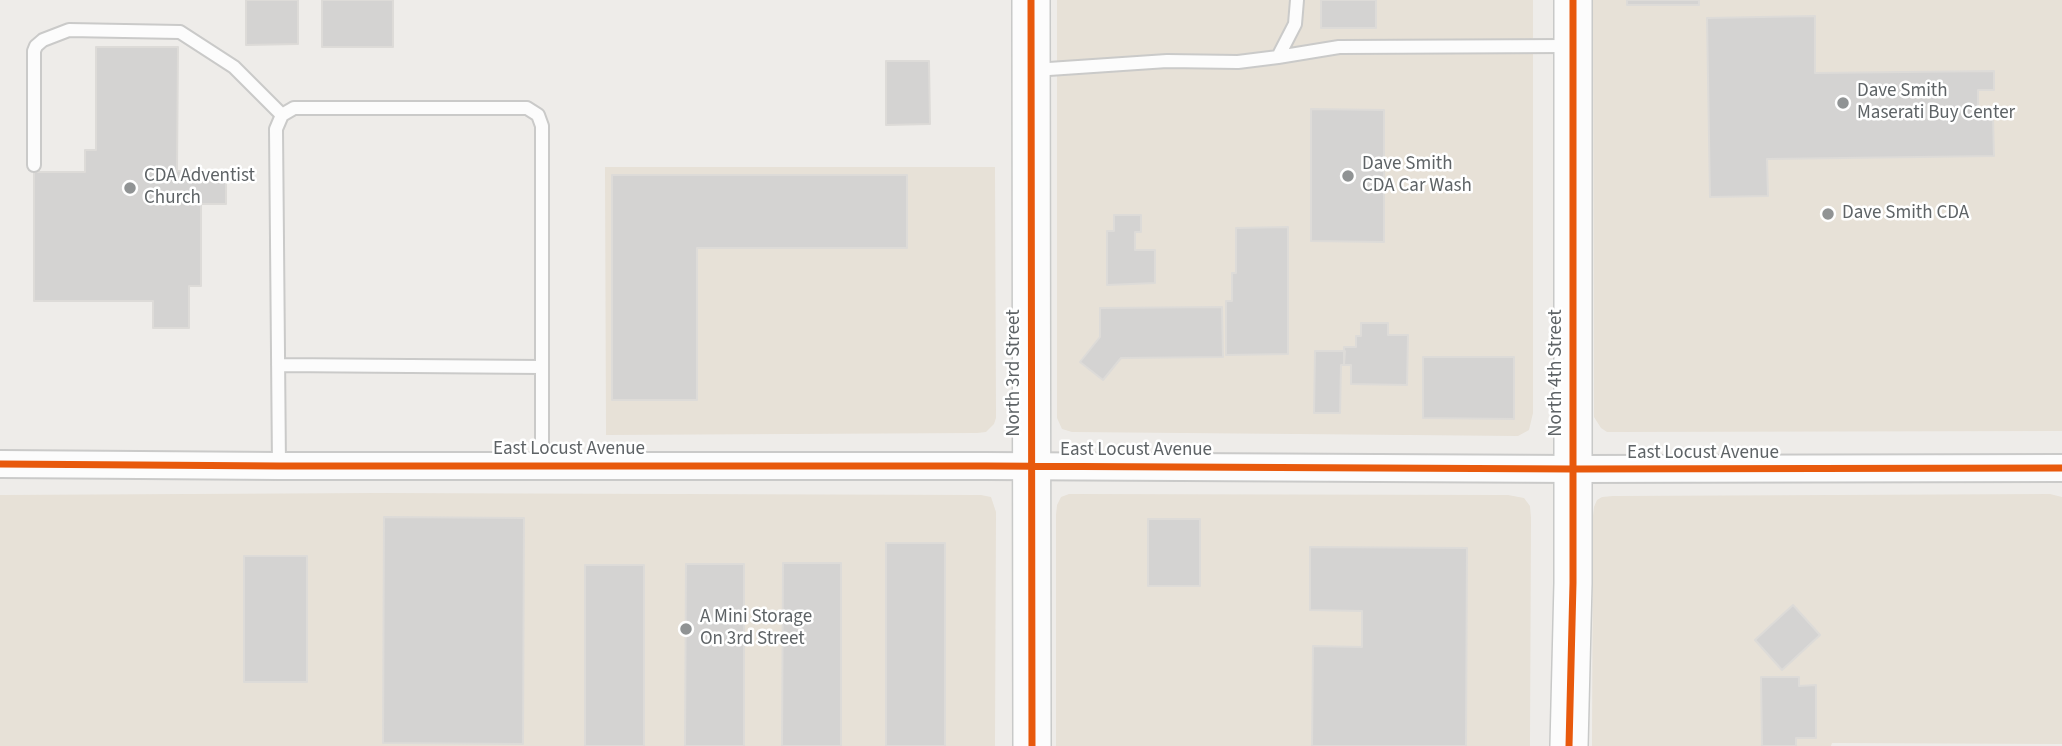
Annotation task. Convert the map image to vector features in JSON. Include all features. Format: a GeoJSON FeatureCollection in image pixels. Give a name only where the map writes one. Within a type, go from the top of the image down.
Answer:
{"type":"FeatureCollection","features":[{"type":"Feature","properties":{"kind":"main road","name":"North 3rd Street"},"geometry":{"type":"LineString","coordinates":[[1031,0],[1032,746]]}},
{"type":"Feature","properties":{"kind":"main road","name":"North 4th Street"},"geometry":{"type":"LineString","coordinates":[[1569,746],[1573,470],[1573,0]]}},
{"type":"Feature","properties":{"kind":"street","name":"East Locust Avenue"},"geometry":{"type":"LineString","coordinates":[[0,464],[1573,470],[2062,468]]}},
{"type":"Feature","properties":{"kind":"lane"},"geometry":{"type":"LineString","coordinates":[[1278,57],[1295,24],[1297,0]]}},
{"type":"Feature","properties":{"kind":"lane"},"geometry":{"type":"LineString","coordinates":[[34,164],[34,51],[43,40],[69,30],[180,32],[234,67],[282,115]]}},
{"type":"Feature","properties":{"kind":"lane"},"geometry":{"type":"LineString","coordinates":[[1030,70],[1167,61],[1238,62],[1339,47],[1573,46]]}},
{"type":"Feature","properties":{"kind":"lane"},"geometry":{"type":"LineString","coordinates":[[279,466],[276,128],[282,115],[294,108],[527,108],[538,115],[542,126],[542,466]]}},
{"type":"Feature","properties":{"kind":"lane"},"geometry":{"type":"LineString","coordinates":[[278,365],[542,367]]}},
{"type":"Feature","properties":{"kind":"shaded area"},"geometry":{"type":"Polygon","coordinates":[[[1057,0],[1533,0],[1533,413],[1529,430],[1518,436],[1072,432],[1062,429],[1057,418],[1057,0]]]}},
{"type":"Feature","properties":{"kind":"shaded area","name":"Dave Smith CDA"},"geometry":{"type":"Polygon","coordinates":[[[1593,0],[2062,0],[2062,431],[1607,432],[1601,428],[1594,417],[1593,0]]]}},
{"type":"Feature","properties":{"kind":"shaded area"},"geometry":{"type":"Polygon","coordinates":[[[605,167],[995,167],[994,424],[986,432],[977,433],[606,435],[605,167]]]}},
{"type":"Feature","properties":{"kind":"shaded area","name":"A Mini Storage On 3rd Street"},"geometry":{"type":"Polygon","coordinates":[[[377,493],[991,497],[996,512],[995,746],[0,746],[0,495],[377,493]]]}},
{"type":"Feature","properties":{"kind":"shaded area"},"geometry":{"type":"Polygon","coordinates":[[[1069,494],[1508,495],[1524,498],[1530,506],[1531,518],[1530,746],[1056,746],[1056,515],[1061,497],[1069,494]]]}},
{"type":"Feature","properties":{"kind":"shaded area"},"geometry":{"type":"Polygon","coordinates":[[[2050,494],[2062,497],[2062,744],[1592,746],[1593,516],[1597,500],[1602,497],[2050,494]]]}},
{"type":"Feature","properties":{"kind":"building"},"geometry":{"type":"Polygon","coordinates":[[[246,0],[298,0],[298,44],[246,45],[246,0]]]}},
{"type":"Feature","properties":{"kind":"building"},"geometry":{"type":"Polygon","coordinates":[[[322,0],[393,0],[393,47],[322,47],[322,0]]]}},
{"type":"Feature","properties":{"kind":"building"},"geometry":{"type":"Polygon","coordinates":[[[1321,0],[1376,0],[1376,28],[1321,28],[1321,0]]]}},
{"type":"Feature","properties":{"kind":"building"},"geometry":{"type":"Polygon","coordinates":[[[1627,0],[1699,0],[1699,5],[1627,5],[1627,0]]]}},
{"type":"Feature","properties":{"kind":"building","name":"Dave Smith Maserati Buy Center"},"geometry":{"type":"Polygon","coordinates":[[[1815,16],[1815,73],[1994,71],[1994,90],[1978,90],[1978,117],[1993,116],[1994,156],[1767,159],[1768,196],[1710,197],[1707,18],[1815,16]]]}},
{"type":"Feature","properties":{"kind":"building","name":"CDA Adventist Church"},"geometry":{"type":"Polygon","coordinates":[[[96,47],[178,47],[177,171],[226,171],[226,204],[201,204],[201,286],[189,286],[189,328],[153,328],[153,301],[34,301],[34,172],[85,172],[85,150],[96,150],[96,47]]]}},
{"type":"Feature","properties":{"kind":"building"},"geometry":{"type":"Polygon","coordinates":[[[886,61],[929,61],[930,124],[886,125],[886,61]]]}},
{"type":"Feature","properties":{"kind":"building","name":"Dave Smith CDA Car Wash"},"geometry":{"type":"Polygon","coordinates":[[[1311,109],[1384,110],[1384,242],[1311,241],[1311,109]]]}},
{"type":"Feature","properties":{"kind":"building"},"geometry":{"type":"Polygon","coordinates":[[[612,175],[907,175],[907,248],[697,248],[697,400],[612,400],[612,175]]]}},
{"type":"Feature","properties":{"kind":"building"},"geometry":{"type":"Polygon","coordinates":[[[1114,215],[1141,215],[1141,232],[1135,232],[1135,250],[1155,250],[1155,283],[1107,285],[1107,231],[1114,231],[1114,215]]]}},
{"type":"Feature","properties":{"kind":"building"},"geometry":{"type":"Polygon","coordinates":[[[1288,227],[1288,354],[1226,355],[1226,301],[1232,301],[1232,273],[1236,273],[1236,228],[1288,227]]]}},
{"type":"Feature","properties":{"kind":"building"},"geometry":{"type":"Polygon","coordinates":[[[1222,307],[1223,357],[1121,358],[1103,380],[1080,362],[1100,337],[1100,308],[1222,307]]]}},
{"type":"Feature","properties":{"kind":"building"},"geometry":{"type":"Polygon","coordinates":[[[1361,323],[1388,323],[1388,335],[1408,335],[1407,385],[1351,384],[1351,365],[1344,365],[1344,347],[1356,347],[1356,336],[1361,336],[1361,323]]]}},
{"type":"Feature","properties":{"kind":"building"},"geometry":{"type":"Polygon","coordinates":[[[1315,351],[1345,351],[1344,365],[1341,365],[1340,413],[1314,413],[1315,351]]]}},
{"type":"Feature","properties":{"kind":"building"},"geometry":{"type":"Polygon","coordinates":[[[1423,357],[1514,357],[1514,419],[1423,418],[1423,357]]]}},
{"type":"Feature","properties":{"kind":"building"},"geometry":{"type":"Polygon","coordinates":[[[384,517],[524,518],[523,744],[383,743],[384,517]]]}},
{"type":"Feature","properties":{"kind":"building"},"geometry":{"type":"Polygon","coordinates":[[[1148,519],[1200,519],[1200,586],[1148,586],[1148,519]]]}},
{"type":"Feature","properties":{"kind":"building"},"geometry":{"type":"Polygon","coordinates":[[[886,543],[945,543],[945,746],[886,746],[886,543]]]}},
{"type":"Feature","properties":{"kind":"building"},"geometry":{"type":"Polygon","coordinates":[[[1310,547],[1467,548],[1466,746],[1312,746],[1313,646],[1362,647],[1362,611],[1310,610],[1310,547]]]}},
{"type":"Feature","properties":{"kind":"building"},"geometry":{"type":"Polygon","coordinates":[[[244,556],[307,556],[307,682],[244,682],[244,556]]]}},
{"type":"Feature","properties":{"kind":"building"},"geometry":{"type":"Polygon","coordinates":[[[783,563],[841,563],[841,746],[782,746],[783,563]]]}},
{"type":"Feature","properties":{"kind":"building"},"geometry":{"type":"Polygon","coordinates":[[[686,564],[744,564],[744,746],[685,746],[686,564]]]}},
{"type":"Feature","properties":{"kind":"building"},"geometry":{"type":"Polygon","coordinates":[[[585,565],[644,565],[644,746],[585,746],[585,565]]]}},
{"type":"Feature","properties":{"kind":"building"},"geometry":{"type":"Polygon","coordinates":[[[1793,605],[1820,635],[1782,670],[1755,640],[1793,605]]]}},
{"type":"Feature","properties":{"kind":"building"},"geometry":{"type":"Polygon","coordinates":[[[1761,677],[1799,677],[1799,686],[1816,685],[1816,738],[1796,738],[1796,746],[1762,746],[1761,677]]]}},
{"type":"Feature","properties":{"kind":"cycle path"},"geometry":{"type":"LineString","coordinates":[[1031,0],[1032,746]]}},
{"type":"Feature","properties":{"kind":"cycle path"},"geometry":{"type":"LineString","coordinates":[[1569,746],[1573,583],[1573,0]]}},
{"type":"Feature","properties":{"kind":"cycle path"},"geometry":{"type":"LineString","coordinates":[[0,464],[2062,468]]}},
{"type":"Feature","properties":{"kind":"place","name":"Dave Smith Maserati Buy Center"},"geometry":{"type":"Point","coordinates":[1843,103]}},
{"type":"Feature","properties":{"kind":"place","name":"Dave Smith CDA Car Wash"},"geometry":{"type":"Point","coordinates":[1348,176]}},
{"type":"Feature","properties":{"kind":"place","name":"CDA Adventist Church"},"geometry":{"type":"Point","coordinates":[130,188]}},
{"type":"Feature","properties":{"kind":"place","name":"Dave Smith CDA"},"geometry":{"type":"Point","coordinates":[1828,214]}},
{"type":"Feature","properties":{"kind":"place","name":"A Mini Storage On 3rd Street"},"geometry":{"type":"Point","coordinates":[686,629]}}]}
